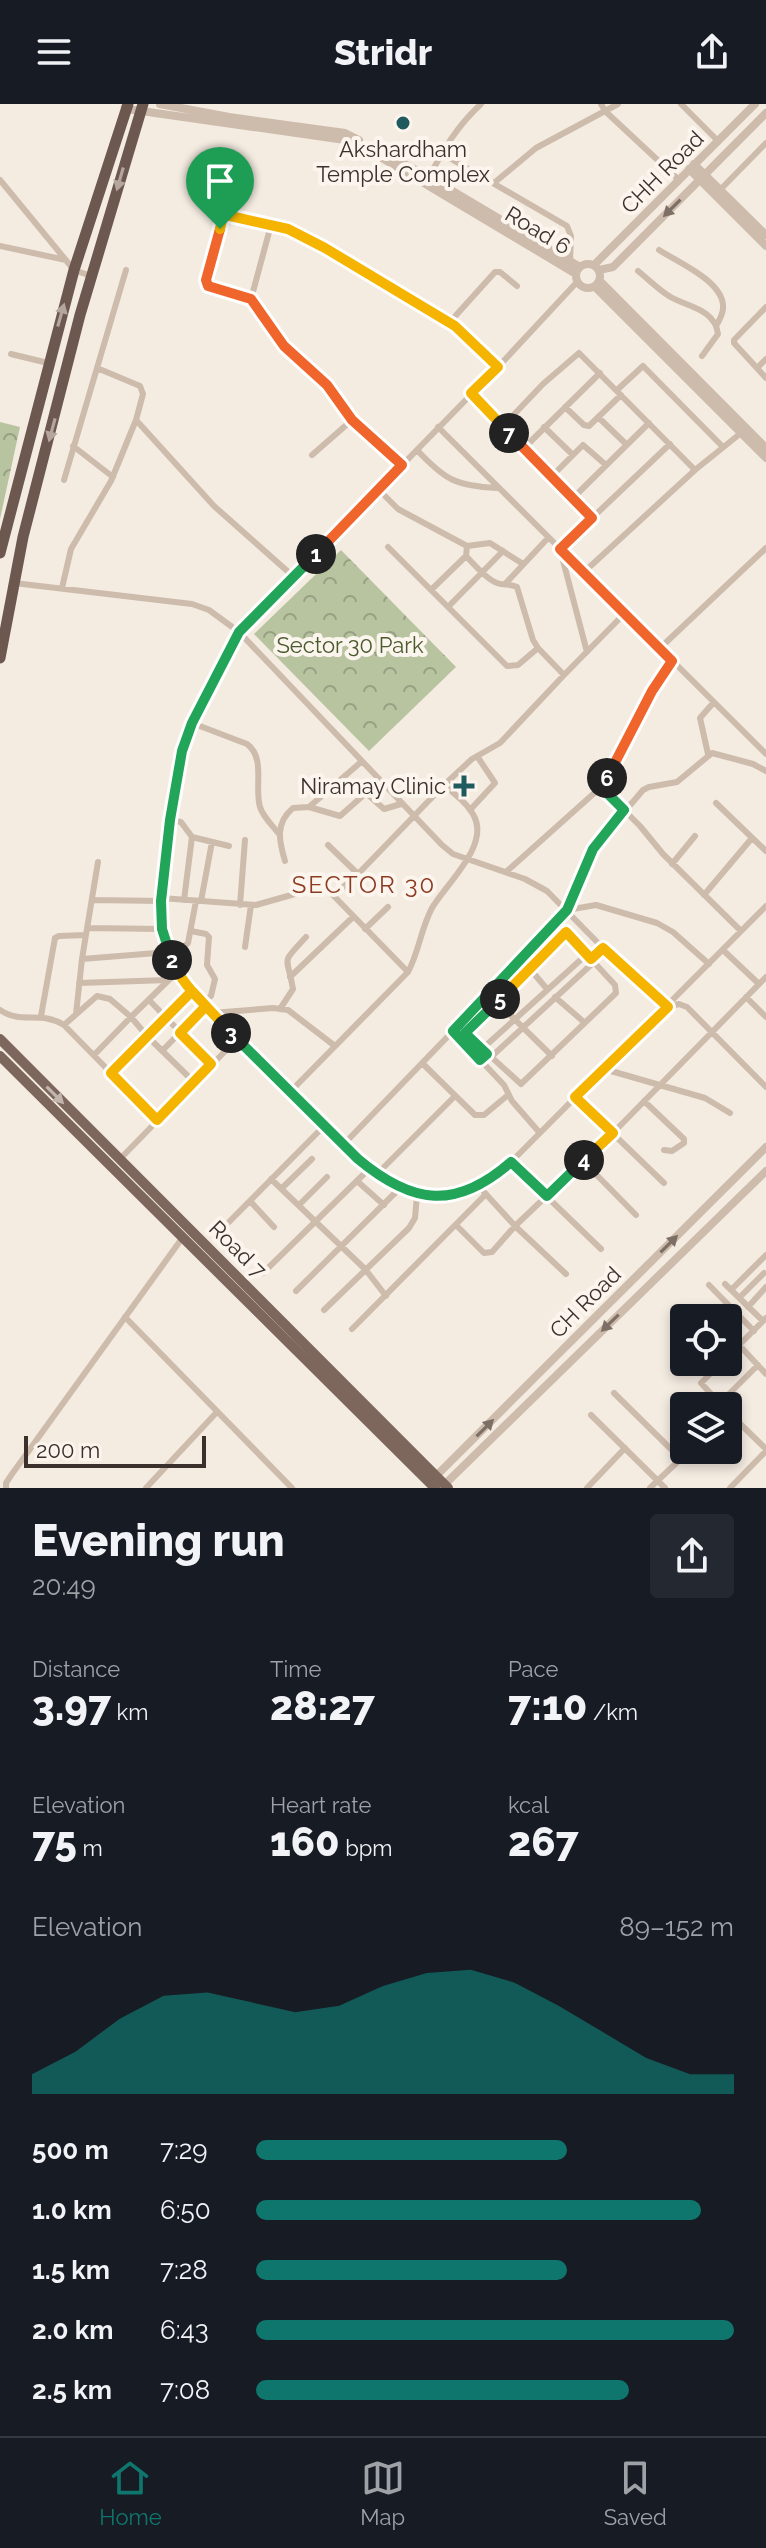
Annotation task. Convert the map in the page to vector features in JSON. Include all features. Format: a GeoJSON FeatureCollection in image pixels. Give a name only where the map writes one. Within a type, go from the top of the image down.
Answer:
{"type":"FeatureCollection","features":[{"type":"Feature","properties":{"kind":"highway"},"geometry":{"type":"LineString","coordinates":[[0,553],[4,519],[48,363],[70,265],[126,106]]}},
{"type":"Feature","properties":{"kind":"highway"},"geometry":{"type":"LineString","coordinates":[[0,658],[23,537],[91,276],[142,108]]}},
{"type":"Feature","properties":{"kind":"main road","name":"Road 7"},"geometry":{"type":"LineString","coordinates":[[0,1039],[183,1237],[439,1484]]}},
{"type":"Feature","properties":{"kind":"main road","name":"Road 7"},"geometry":{"type":"LineString","coordinates":[[0,1056],[116,1163],[439,1484]]}},
{"type":"Feature","properties":{"kind":"street","name":"Road 6"},"geometry":{"type":"LineString","coordinates":[[160,104],[345,133],[570,261],[578,274]]}},
{"type":"Feature","properties":{"kind":"street"},"geometry":{"type":"LineString","coordinates":[[427,180],[465,119],[481,104]]}},
{"type":"Feature","properties":{"kind":"street"},"geometry":{"type":"LineString","coordinates":[[494,183],[536,148],[603,108],[618,104]]}},
{"type":"Feature","properties":{"kind":"street"},"geometry":{"type":"LineString","coordinates":[[681,104],[718,141]]}},
{"type":"Feature","properties":{"kind":"street","name":"CHH Road"},"geometry":{"type":"LineString","coordinates":[[597,268],[752,105]]}},
{"type":"Feature","properties":{"kind":"street","name":"Road 6"},"geometry":{"type":"LineString","coordinates":[[126,106],[345,140],[362,146],[427,180],[578,274]]}},
{"type":"Feature","properties":{"kind":"street"},"geometry":{"type":"LineString","coordinates":[[603,108],[679,180]]}},
{"type":"Feature","properties":{"kind":"street"},"geometry":{"type":"LineString","coordinates":[[766,113],[613,267],[597,268],[587,264],[498,367],[239,632],[192,723],[182,751],[161,899],[162,929],[177,972],[212,1013],[376,1175],[417,1195],[435,1198],[457,1195],[478,1187],[511,1162],[766,906]]}},
{"type":"Feature","properties":{"kind":"street"},"geometry":{"type":"LineString","coordinates":[[718,193],[766,143]]}},
{"type":"Feature","properties":{"kind":"street"},"geometry":{"type":"LineString","coordinates":[[441,153],[567,226],[571,236],[570,261]]}},
{"type":"Feature","properties":{"kind":"street"},"geometry":{"type":"LineString","coordinates":[[692,167],[766,246]]}},
{"type":"Feature","properties":{"kind":"street"},"geometry":{"type":"LineString","coordinates":[[0,180],[70,265]]}},
{"type":"Feature","properties":{"kind":"street"},"geometry":{"type":"LineString","coordinates":[[718,193],[766,235]]}},
{"type":"Feature","properties":{"kind":"street"},"geometry":{"type":"LineString","coordinates":[[402,465],[352,420],[327,385],[284,346],[251,299],[206,284],[222,220],[226,215],[288,229],[325,248],[449,323],[498,367]]}},
{"type":"Feature","properties":{"kind":"street"},"geometry":{"type":"LineString","coordinates":[[251,299],[271,225]]}},
{"type":"Feature","properties":{"kind":"street"},"geometry":{"type":"LineString","coordinates":[[0,246],[70,265],[91,276]]}},
{"type":"Feature","properties":{"kind":"street"},"geometry":{"type":"LineString","coordinates":[[659,250],[713,285],[723,308],[716,326]]}},
{"type":"Feature","properties":{"kind":"street"},"geometry":{"type":"LineString","coordinates":[[597,268],[598,284],[766,458]]}},
{"type":"Feature","properties":{"kind":"street"},"geometry":{"type":"LineString","coordinates":[[64,480],[126,270]]}},
{"type":"Feature","properties":{"kind":"street"},"geometry":{"type":"LineString","coordinates":[[638,271],[667,295],[698,307],[716,326],[718,334],[702,356]]}},
{"type":"Feature","properties":{"kind":"street"},"geometry":{"type":"LineString","coordinates":[[449,323],[495,272],[500,272],[517,286]]}},
{"type":"Feature","properties":{"kind":"street"},"geometry":{"type":"LineString","coordinates":[[578,274],[587,289],[598,284]]}},
{"type":"Feature","properties":{"kind":"street"},"geometry":{"type":"LineString","coordinates":[[598,284],[766,448]]}},
{"type":"Feature","properties":{"kind":"street"},"geometry":{"type":"LineString","coordinates":[[766,307],[734,340],[766,378]]}},
{"type":"Feature","properties":{"kind":"street"},"geometry":{"type":"LineString","coordinates":[[11,354],[48,363]]}},
{"type":"Feature","properties":{"kind":"street"},"geometry":{"type":"LineString","coordinates":[[503,426],[576,354],[583,354],[695,470]]}},
{"type":"Feature","properties":{"kind":"street"},"geometry":{"type":"LineString","coordinates":[[757,368],[766,359]]}},
{"type":"Feature","properties":{"kind":"street"},"geometry":{"type":"LineString","coordinates":[[565,407],[589,426],[643,366],[723,447]]}},
{"type":"Feature","properties":{"kind":"street"},"geometry":{"type":"LineString","coordinates":[[62,588],[71,549],[113,477],[143,394],[140,386],[97,368]]}},
{"type":"Feature","properties":{"kind":"street"},"geometry":{"type":"LineString","coordinates":[[524,448],[600,373]]}},
{"type":"Feature","properties":{"kind":"street"},"geometry":{"type":"LineString","coordinates":[[471,393],[592,518]]}},
{"type":"Feature","properties":{"kind":"street"},"geometry":{"type":"LineString","coordinates":[[598,417],[627,445]]}},
{"type":"Feature","properties":{"kind":"street"},"geometry":{"type":"LineString","coordinates":[[136,420],[214,506],[294,577]]}},
{"type":"Feature","properties":{"kind":"street"},"geometry":{"type":"LineString","coordinates":[[312,455],[352,420]]}},
{"type":"Feature","properties":{"kind":"street"},"geometry":{"type":"LineString","coordinates":[[573,498],[649,423]]}},
{"type":"Feature","properties":{"kind":"street"},"geometry":{"type":"LineString","coordinates":[[438,427],[766,754]]}},
{"type":"Feature","properties":{"kind":"street"},"geometry":{"type":"LineString","coordinates":[[544,427],[573,455]]}},
{"type":"Feature","properties":{"kind":"street"},"geometry":{"type":"LineString","coordinates":[[583,573],[695,470],[741,433]]}},
{"type":"Feature","properties":{"kind":"street"},"geometry":{"type":"LineString","coordinates":[[560,549],[670,444]]}},
{"type":"Feature","properties":{"kind":"street"},"geometry":{"type":"LineString","coordinates":[[552,476],[583,445],[606,465]]}},
{"type":"Feature","properties":{"kind":"street"},"geometry":{"type":"LineString","coordinates":[[73,446],[113,477]]}},
{"type":"Feature","properties":{"kind":"street"},"geometry":{"type":"LineString","coordinates":[[417,450],[449,480],[468,486],[499,488]]}},
{"type":"Feature","properties":{"kind":"street"},"geometry":{"type":"LineString","coordinates":[[378,489],[398,509],[467,546],[490,543],[523,564]]}},
{"type":"Feature","properties":{"kind":"street"},"geometry":{"type":"LineString","coordinates":[[505,584],[548,538]]}},
{"type":"Feature","properties":{"kind":"street"},"geometry":{"type":"LineString","coordinates":[[431,590],[466,556],[467,546]]}},
{"type":"Feature","properties":{"kind":"street"},"geometry":{"type":"LineString","coordinates":[[388,547],[507,666],[518,665],[538,648]]}},
{"type":"Feature","properties":{"kind":"street"},"geometry":{"type":"LineString","coordinates":[[659,649],[766,548]]}},
{"type":"Feature","properties":{"kind":"street"},"geometry":{"type":"LineString","coordinates":[[560,549],[587,652]]}},
{"type":"Feature","properties":{"kind":"street"},"geometry":{"type":"LineString","coordinates":[[448,607],[503,551]]}},
{"type":"Feature","properties":{"kind":"street"},"geometry":{"type":"LineString","coordinates":[[466,556],[492,580],[512,583],[517,587],[533,640],[564,675]]}},
{"type":"Feature","properties":{"kind":"street"},"geometry":{"type":"LineString","coordinates":[[14,583],[192,604],[209,610],[239,632],[413,817],[453,854],[506,872],[547,891],[668,1007]]}},
{"type":"Feature","properties":{"kind":"street"},"geometry":{"type":"LineString","coordinates":[[93,900],[161,899],[251,905],[316,888],[330,892],[341,889],[444,785],[477,756],[500,743],[624,614]]}},
{"type":"Feature","properties":{"kind":"street"},"geometry":{"type":"LineString","coordinates":[[506,872],[601,787],[652,691],[672,661]]}},
{"type":"Feature","properties":{"kind":"street"},"geometry":{"type":"LineString","coordinates":[[708,754],[700,718],[714,702]]}},
{"type":"Feature","properties":{"kind":"street"},"geometry":{"type":"LineString","coordinates":[[192,723],[254,749],[260,779],[260,808],[279,834],[285,861]]}},
{"type":"Feature","properties":{"kind":"street"},"geometry":{"type":"LineString","coordinates":[[343,1145],[567,910],[593,849],[624,810],[649,787],[677,782],[708,754],[753,764],[766,771]]}},
{"type":"Feature","properties":{"kind":"street"},"geometry":{"type":"LineString","coordinates":[[470,810],[495,783],[477,756]]}},
{"type":"Feature","properties":{"kind":"street"},"geometry":{"type":"LineString","coordinates":[[309,807],[361,762]]}},
{"type":"Feature","properties":{"kind":"street"},"geometry":{"type":"LineString","coordinates":[[290,1092],[408,972],[417,955],[430,911],[468,860],[478,831],[475,817],[444,785]]}},
{"type":"Feature","properties":{"kind":"street"},"geometry":{"type":"LineString","coordinates":[[601,787],[672,864],[741,931]]}},
{"type":"Feature","properties":{"kind":"street"},"geometry":{"type":"LineString","coordinates":[[279,834],[282,821],[289,811],[299,807],[340,816],[366,793],[384,809],[401,804]]}},
{"type":"Feature","properties":{"kind":"street"},"geometry":{"type":"LineString","coordinates":[[716,803],[766,851]]}},
{"type":"Feature","properties":{"kind":"street"},"geometry":{"type":"LineString","coordinates":[[170,820],[181,822],[192,837],[229,846]]}},
{"type":"Feature","properties":{"kind":"street"},"geometry":{"type":"LineString","coordinates":[[672,864],[695,836]]}},
{"type":"Feature","properties":{"kind":"street"},"geometry":{"type":"LineString","coordinates":[[184,900],[192,837]]}},
{"type":"Feature","properties":{"kind":"street"},"geometry":{"type":"LineString","coordinates":[[704,895],[752,838]]}},
{"type":"Feature","properties":{"kind":"street"},"geometry":{"type":"LineString","coordinates":[[240,905],[245,840]]}},
{"type":"Feature","properties":{"kind":"street"},"geometry":{"type":"LineString","coordinates":[[82,959],[170,955],[185,946],[212,842]]}},
{"type":"Feature","properties":{"kind":"street"},"geometry":{"type":"LineString","coordinates":[[328,845],[358,874]]}},
{"type":"Feature","properties":{"kind":"street"},"geometry":{"type":"LineString","coordinates":[[76,1014],[98,862]]}},
{"type":"Feature","properties":{"kind":"street"},"geometry":{"type":"LineString","coordinates":[[330,892],[408,972]]}},
{"type":"Feature","properties":{"kind":"street"},"geometry":{"type":"LineString","coordinates":[[245,947],[251,905]]}},
{"type":"Feature","properties":{"kind":"street"},"geometry":{"type":"LineString","coordinates":[[567,910],[596,905],[657,923],[673,932],[709,964]]}},
{"type":"Feature","properties":{"kind":"street"},"geometry":{"type":"LineString","coordinates":[[365,929],[388,907]]}},
{"type":"Feature","properties":{"kind":"street"},"geometry":{"type":"LineString","coordinates":[[290,977],[353,917]]}},
{"type":"Feature","properties":{"kind":"street"},"geometry":{"type":"LineString","coordinates":[[41,1016],[55,938],[86,932],[162,929]]}},
{"type":"Feature","properties":{"kind":"street"},"geometry":{"type":"LineString","coordinates":[[162,1051],[212,994],[215,979],[207,965],[209,937],[191,931]]}},
{"type":"Feature","properties":{"kind":"street"},"geometry":{"type":"LineString","coordinates":[[566,932],[590,958],[617,988],[616,993],[521,1084],[465,1033],[566,932]]}},
{"type":"Feature","properties":{"kind":"street"},"geometry":{"type":"LineString","coordinates":[[280,1009],[292,993],[287,959],[306,937]]}},
{"type":"Feature","properties":{"kind":"street"},"geometry":{"type":"LineString","coordinates":[[480,1060],[515,1019],[547,989],[603,948]]}},
{"type":"Feature","properties":{"kind":"street"},"geometry":{"type":"LineString","coordinates":[[723,950],[759,984]]}},
{"type":"Feature","properties":{"kind":"street"},"geometry":{"type":"LineString","coordinates":[[486,1054],[523,1028],[590,958]]}},
{"type":"Feature","properties":{"kind":"street"},"geometry":{"type":"LineString","coordinates":[[530,969],[547,989]]}},
{"type":"Feature","properties":{"kind":"street"},"geometry":{"type":"LineString","coordinates":[[94,1055],[177,972]]}},
{"type":"Feature","properties":{"kind":"street"},"geometry":{"type":"LineString","coordinates":[[456,1225],[484,1253],[488,1253],[613,1133],[766,977]]}},
{"type":"Feature","properties":{"kind":"street"},"geometry":{"type":"LineString","coordinates":[[79,983],[168,980]]}},
{"type":"Feature","properties":{"kind":"street"},"geometry":{"type":"LineString","coordinates":[[111,1073],[192,991]]}},
{"type":"Feature","properties":{"kind":"street"},"geometry":{"type":"LineString","coordinates":[[64,1025],[97,996],[103,996],[131,1017],[194,1082]]}},
{"type":"Feature","properties":{"kind":"street"},"geometry":{"type":"LineString","coordinates":[[555,997],[585,1023]]}},
{"type":"Feature","properties":{"kind":"street"},"geometry":{"type":"LineString","coordinates":[[746,997],[766,1017]]}},
{"type":"Feature","properties":{"kind":"street"},"geometry":{"type":"LineString","coordinates":[[149,1000],[211,1064]]}},
{"type":"Feature","properties":{"kind":"street"},"geometry":{"type":"LineString","coordinates":[[497,1002],[552,1056]]}},
{"type":"Feature","properties":{"kind":"street"},"geometry":{"type":"LineString","coordinates":[[668,1007],[679,1004],[687,1007],[766,1087]]}},
{"type":"Feature","properties":{"kind":"street"},"geometry":{"type":"LineString","coordinates":[[212,1013],[280,1009],[296,1015],[335,1046]]}},
{"type":"Feature","properties":{"kind":"street"},"geometry":{"type":"LineString","coordinates":[[0,1010],[17,1018],[41,1016],[64,1025],[157,1120]]}},
{"type":"Feature","properties":{"kind":"street"},"geometry":{"type":"LineString","coordinates":[[453,1031],[504,1085],[508,1095],[539,1132]]}},
{"type":"Feature","properties":{"kind":"street"},"geometry":{"type":"LineString","coordinates":[[116,1163],[237,1039]]}},
{"type":"Feature","properties":{"kind":"street"},"geometry":{"type":"LineString","coordinates":[[422,1063],[480,1117],[508,1095]]}},
{"type":"Feature","properties":{"kind":"street"},"geometry":{"type":"LineString","coordinates":[[604,1069],[705,1098],[730,1113]]}},
{"type":"Feature","properties":{"kind":"street"},"geometry":{"type":"LineString","coordinates":[[376,1175],[455,1096]]}},
{"type":"Feature","properties":{"kind":"street"},"geometry":{"type":"LineString","coordinates":[[575,1097],[664,1183]]}},
{"type":"Feature","properties":{"kind":"street"},"geometry":{"type":"LineString","coordinates":[[644,1101],[684,1139],[684,1143],[672,1151],[664,1150]]}},
{"type":"Feature","properties":{"kind":"street"},"geometry":{"type":"LineString","coordinates":[[226,1225],[324,1126]]}},
{"type":"Feature","properties":{"kind":"street","name":"CH Road"},"geometry":{"type":"LineString","coordinates":[[439,1484],[766,1147]]}},
{"type":"Feature","properties":{"kind":"street"},"geometry":{"type":"LineString","coordinates":[[282,1188],[312,1159]]}},
{"type":"Feature","properties":{"kind":"street"},"geometry":{"type":"LineString","coordinates":[[753,1159],[766,1172]]}},
{"type":"Feature","properties":{"kind":"street"},"geometry":{"type":"LineString","coordinates":[[583,1161],[636,1215]]}},
{"type":"Feature","properties":{"kind":"street"},"geometry":{"type":"LineString","coordinates":[[511,1162],[601,1249]]}},
{"type":"Feature","properties":{"kind":"street"},"geometry":{"type":"LineString","coordinates":[[263,1273],[369,1169]]}},
{"type":"Feature","properties":{"kind":"street","name":"CH Road"},"geometry":{"type":"LineString","coordinates":[[439,1484],[766,1172]]}},
{"type":"Feature","properties":{"kind":"street"},"geometry":{"type":"LineString","coordinates":[[299,1205],[327,1177]]}},
{"type":"Feature","properties":{"kind":"street"},"geometry":{"type":"LineString","coordinates":[[271,1179],[365,1269],[386,1296]]}},
{"type":"Feature","properties":{"kind":"street"},"geometry":{"type":"LineString","coordinates":[[357,1181],[384,1205]]}},
{"type":"Feature","properties":{"kind":"street"},"geometry":{"type":"LineString","coordinates":[[478,1187],[566,1274]]}},
{"type":"Feature","properties":{"kind":"street"},"geometry":{"type":"LineString","coordinates":[[296,1291],[400,1188]]}},
{"type":"Feature","properties":{"kind":"street"},"geometry":{"type":"LineString","coordinates":[[352,1329],[486,1194]]}},
{"type":"Feature","properties":{"kind":"street"},"geometry":{"type":"LineString","coordinates":[[324,1310],[413,1223],[417,1195]]}},
{"type":"Feature","properties":{"kind":"street"},"geometry":{"type":"LineString","coordinates":[[250,1201],[274,1227]]}},
{"type":"Feature","properties":{"kind":"street"},"geometry":{"type":"LineString","coordinates":[[6,1488],[12,1474],[183,1237]]}},
{"type":"Feature","properties":{"kind":"street"},"geometry":{"type":"LineString","coordinates":[[731,1290],[766,1255]]}},
{"type":"Feature","properties":{"kind":"street"},"geometry":{"type":"LineString","coordinates":[[739,1298],[765,1274],[755,1266]]}},
{"type":"Feature","properties":{"kind":"street"},"geometry":{"type":"LineString","coordinates":[[725,1284],[765,1320],[742,1344]]}},
{"type":"Feature","properties":{"kind":"street"},"geometry":{"type":"LineString","coordinates":[[709,1285],[754,1331]]}},
{"type":"Feature","properties":{"kind":"street"},"geometry":{"type":"LineString","coordinates":[[748,1307],[766,1287]]}},
{"type":"Feature","properties":{"kind":"street"},"geometry":{"type":"LineString","coordinates":[[125,1317],[292,1488]]}},
{"type":"Feature","properties":{"kind":"street"},"geometry":{"type":"LineString","coordinates":[[742,1348],[766,1374]]}},
{"type":"Feature","properties":{"kind":"street"},"geometry":{"type":"LineString","coordinates":[[733,1392],[758,1365]]}},
{"type":"Feature","properties":{"kind":"street"},"geometry":{"type":"LineString","coordinates":[[708,1376],[701,1383],[709,1392]]}},
{"type":"Feature","properties":{"kind":"street"},"geometry":{"type":"LineString","coordinates":[[614,1393],[670,1448]]}},
{"type":"Feature","properties":{"kind":"street"},"geometry":{"type":"LineString","coordinates":[[146,1488],[216,1413]]}},
{"type":"Feature","properties":{"kind":"street"},"geometry":{"type":"LineString","coordinates":[[591,1415],[665,1488]]}},
{"type":"Feature","properties":{"kind":"street"},"geometry":{"type":"LineString","coordinates":[[730,1488],[766,1450],[742,1427]]}},
{"type":"Feature","properties":{"kind":"street"},"geometry":{"type":"LineString","coordinates":[[587,1488],[625,1448]]}},
{"type":"Feature","properties":{"kind":"street"},"geometry":{"type":"LineString","coordinates":[[758,1460],[765,1466]]}},
{"type":"Feature","properties":{"kind":"street"},"geometry":{"type":"LineString","coordinates":[[650,1488],[676,1464]]}},
{"type":"Feature","properties":{"kind":"green space"},"geometry":{"type":"Polygon","coordinates":[[[0,422],[20,427],[0,519],[0,422]]]}},
{"type":"Feature","properties":{"kind":"green space","name":"Sector 30 Park"},"geometry":{"type":"Polygon","coordinates":[[[341,550],[456,667],[369,751],[254,634],[341,550]]]}},
{"type":"Feature","properties":{"kind":"place","name":"Akshardham Temple Complex"},"geometry":{"type":"Point","coordinates":[403,123]}},
{"type":"Feature","properties":{"kind":"place","name":"Niramay Clinic"},"geometry":{"type":"Point","coordinates":[464,786]}},
{"type":"Feature","properties":{"kind":"district","name":"SECTOR 30"},"geometry":{"type":"Point","coordinates":[364,885]}},
{"type":"Feature","properties":{"kind":"route"},"geometry":{"type":"LineString","coordinates":[[220,229],[206,284],[251,299],[284,346],[327,385],[352,420],[402,465],[239,632],[192,723],[182,751],[170,820],[161,901],[162,929],[177,972],[183,982],[192,991],[206,1006],[180,1033],[211,1064],[157,1120],[111,1073],[192,991],[376,1175],[417,1195],[435,1198],[457,1195],[478,1187],[511,1162],[547,1196],[613,1133],[575,1097],[668,1007],[603,948],[591,959],[566,932],[465,1033],[487,1054],[480,1060],[453,1031],[567,910],[588,857],[624,810],[601,787],[652,691],[672,661],[560,549],[592,518],[471,393],[498,367],[455,326],[288,229],[226,215],[220,229]]}}]}
